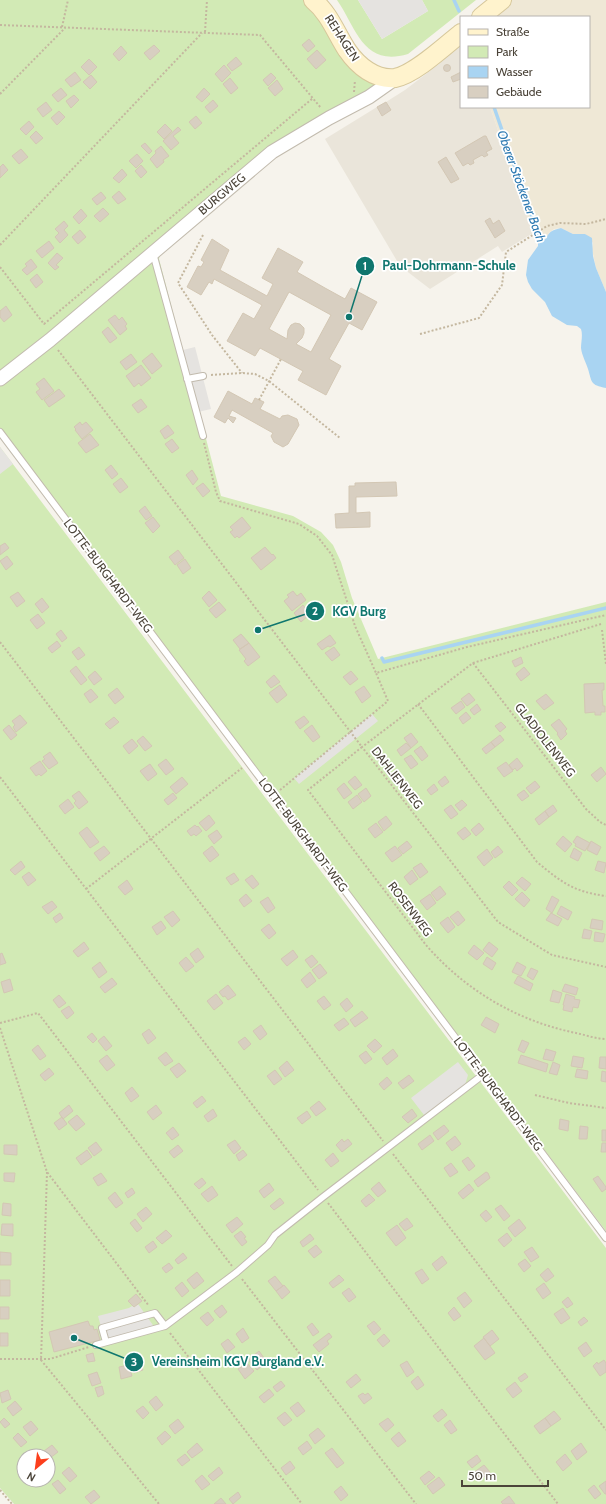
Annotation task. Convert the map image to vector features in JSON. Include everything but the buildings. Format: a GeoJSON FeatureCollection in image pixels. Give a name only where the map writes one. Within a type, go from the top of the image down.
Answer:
{"type":"FeatureCollection","features":[{"type":"Feature","properties":{"kind":"street","name":"REHAGEN"},"geometry":{"type":"LineString","coordinates":[[313,0],[326,13],[355,61],[372,74],[382,77],[396,78]]}},
{"type":"Feature","properties":{"kind":"street"},"geometry":{"type":"LineString","coordinates":[[482,16],[502,0]]}},
{"type":"Feature","properties":{"kind":"street","name":"BURGWEG"},"geometry":{"type":"LineString","coordinates":[[0,379],[50,340],[272,152],[329,118],[369,97],[396,78],[409,73],[460,34]]}},
{"type":"Feature","properties":{"kind":"lane"},"geometry":{"type":"LineString","coordinates":[[153,253],[203,436]]}},
{"type":"Feature","properties":{"kind":"lane"},"geometry":{"type":"LineString","coordinates":[[187,379],[202,376]]}},
{"type":"Feature","properties":{"kind":"lane","name":"LOTTE-BURGHARDT-WEG"},"geometry":{"type":"LineString","coordinates":[[0,432],[248,764],[484,1074],[606,1238]]}},
{"type":"Feature","properties":{"kind":"lane"},"geometry":{"type":"LineString","coordinates":[[96,1345],[165,1326],[237,1272],[268,1245],[275,1235],[323,1197],[484,1074]]}},
{"type":"Feature","properties":{"kind":"lane"},"geometry":{"type":"LineString","coordinates":[[106,1342],[102,1328],[155,1313],[165,1326]]}},
{"type":"Feature","properties":{"kind":"path"},"geometry":{"type":"LineString","coordinates":[[62,27],[68,0]]}},
{"type":"Feature","properties":{"kind":"path"},"geometry":{"type":"LineString","coordinates":[[0,245],[203,32],[207,0]]}},
{"type":"Feature","properties":{"kind":"path"},"geometry":{"type":"LineString","coordinates":[[0,25],[260,35],[329,118]]}},
{"type":"Feature","properties":{"kind":"path"},"geometry":{"type":"LineString","coordinates":[[0,94],[65,28]]}},
{"type":"Feature","properties":{"kind":"path"},"geometry":{"type":"LineString","coordinates":[[0,267],[44,324],[313,98]]}},
{"type":"Feature","properties":{"kind":"path"},"geometry":{"type":"LineString","coordinates":[[420,334],[479,318],[502,285],[506,252],[548,226],[560,223],[586,224],[606,220]]}},
{"type":"Feature","properties":{"kind":"path"},"geometry":{"type":"LineString","coordinates":[[203,235],[178,282],[212,335],[242,373]]}},
{"type":"Feature","properties":{"kind":"path"},"geometry":{"type":"LineString","coordinates":[[50,340],[362,747]]}},
{"type":"Feature","properties":{"kind":"path"},"geometry":{"type":"LineString","coordinates":[[259,400],[281,359]]}},
{"type":"Feature","properties":{"kind":"path"},"geometry":{"type":"LineString","coordinates":[[202,376],[242,373],[256,374],[269,381],[340,438]]}},
{"type":"Feature","properties":{"kind":"path"},"geometry":{"type":"LineString","coordinates":[[203,436],[216,492],[220,501],[299,524],[317,536],[332,555],[355,626],[388,701],[273,796]]}},
{"type":"Feature","properties":{"kind":"path"},"geometry":{"type":"LineString","coordinates":[[376,673],[467,647],[606,615]]}},
{"type":"Feature","properties":{"kind":"path","name":"DAHLIENWEG"},"geometry":{"type":"LineString","coordinates":[[600,624],[473,663],[362,747],[498,922],[552,955],[606,967]]}},
{"type":"Feature","properties":{"kind":"path"},"geometry":{"type":"LineString","coordinates":[[602,630],[606,664]]}},
{"type":"Feature","properties":{"kind":"path"},"geometry":{"type":"LineString","coordinates":[[0,642],[606,1430]]}},
{"type":"Feature","properties":{"kind":"path","name":"GLADIOLENWEG"},"geometry":{"type":"LineString","coordinates":[[473,663],[586,809],[600,822],[606,825]]}},
{"type":"Feature","properties":{"kind":"path"},"geometry":{"type":"LineString","coordinates":[[418,704],[537,862],[562,882],[588,893],[606,896]]}},
{"type":"Feature","properties":{"kind":"path","name":"ROSENWEG"},"geometry":{"type":"LineString","coordinates":[[362,747],[308,790],[440,962],[486,998],[514,1013],[541,1024],[567,1032],[606,1039]]}},
{"type":"Feature","properties":{"kind":"path"},"geometry":{"type":"LineString","coordinates":[[86,889],[248,764]]}},
{"type":"Feature","properties":{"kind":"path"},"geometry":{"type":"LineString","coordinates":[[0,777],[558,1504]]}},
{"type":"Feature","properties":{"kind":"path"},"geometry":{"type":"LineString","coordinates":[[0,1023],[38,1013],[416,1504]]}},
{"type":"Feature","properties":{"kind":"path"},"geometry":{"type":"LineString","coordinates":[[0,1028],[47,1172],[155,1313]]}},
{"type":"Feature","properties":{"kind":"path"},"geometry":{"type":"LineString","coordinates":[[535,1096],[569,1103],[606,1108]]}},
{"type":"Feature","properties":{"kind":"path"},"geometry":{"type":"LineString","coordinates":[[47,1172],[41,1360],[159,1504]]}},
{"type":"Feature","properties":{"kind":"path"},"geometry":{"type":"LineString","coordinates":[[165,1326],[302,1504]]}},
{"type":"Feature","properties":{"kind":"path"},"geometry":{"type":"LineString","coordinates":[[0,1359],[50,1359],[96,1345]]}},
{"type":"Feature","properties":{"kind":"path"},"geometry":{"type":"LineString","coordinates":[[0,1490],[12,1504]]}},
{"type":"Feature","properties":{"kind":"shaded area"},"geometry":{"type":"Polygon","coordinates":[[[358,0],[422,0],[428,11],[382,39],[358,0]]]}},
{"type":"Feature","properties":{"kind":"shaded area"},"geometry":{"type":"Polygon","coordinates":[[[512,0],[606,0],[606,292],[596,268],[592,249],[593,243],[585,234],[573,234],[561,228],[554,229],[549,233],[546,239],[538,238],[533,233],[490,108],[590,108],[590,16],[493,16],[512,0]]]}},
{"type":"Feature","properties":{"kind":"shaded area"},"geometry":{"type":"Polygon","coordinates":[[[460,45],[460,108],[490,108],[533,233],[502,252],[498,246],[430,289],[400,266],[325,139],[377,107],[382,116],[391,110],[386,102],[405,90],[439,64],[460,45]]]}},
{"type":"Feature","properties":{"kind":"shaded area"},"geometry":{"type":"Polygon","coordinates":[[[195,347],[211,409],[198,412],[183,350],[195,347]]]}},
{"type":"Feature","properties":{"kind":"shaded area"},"geometry":{"type":"Polygon","coordinates":[[[0,447],[13,464],[0,474],[0,447]]]}},
{"type":"Feature","properties":{"kind":"shaded area"},"geometry":{"type":"Polygon","coordinates":[[[372,714],[378,721],[299,784],[294,778],[372,714]]]}},
{"type":"Feature","properties":{"kind":"shaded area"},"geometry":{"type":"Polygon","coordinates":[[[458,1062],[468,1075],[465,1085],[424,1115],[411,1098],[458,1062]]]}},
{"type":"Feature","properties":{"kind":"shaded area"},"geometry":{"type":"Polygon","coordinates":[[[138,1304],[155,1328],[105,1341],[98,1316],[132,1306],[134,1307],[138,1304]]]}},
{"type":"Feature","properties":{"kind":"green space"},"geometry":{"type":"Polygon","coordinates":[[[0,0],[313,0],[347,50],[396,76],[272,152],[160,255],[159,259],[221,496],[293,516],[321,532],[333,545],[341,562],[352,598],[378,659],[606,602],[606,1231],[0,432],[0,0]]]}},
{"type":"Feature","properties":{"kind":"green space"},"geometry":{"type":"Polygon","coordinates":[[[337,0],[358,0],[382,39],[428,11],[422,0],[476,0],[408,54],[393,57],[381,55],[371,50],[363,43],[337,0]]]}},
{"type":"Feature","properties":{"kind":"green space"},"geometry":{"type":"Polygon","coordinates":[[[0,447],[606,1248],[606,1504],[14,1504],[0,1488],[0,447]]]}},
{"type":"Feature","properties":{"kind":"water"},"geometry":{"type":"Polygon","coordinates":[[[561,228],[573,234],[585,234],[592,238],[593,256],[596,268],[606,292],[606,388],[597,386],[591,380],[581,348],[581,329],[577,326],[567,325],[552,316],[545,302],[532,289],[526,275],[528,260],[538,246],[539,235],[541,238],[546,239],[548,234],[552,231],[561,228]]]}},
{"type":"Feature","properties":{"kind":"waterway","name":"Oberer Stöckener Bach"},"geometry":{"type":"LineString","coordinates":[[454,0],[459,11]]}},
{"type":"Feature","properties":{"kind":"waterway","name":"Oberer Stöckener Bach"},"geometry":{"type":"LineString","coordinates":[[494,108],[540,240]]}},
{"type":"Feature","properties":{"kind":"waterway"},"geometry":{"type":"LineString","coordinates":[[382,658],[384,662],[606,608]]}},
{"type":"Feature","properties":{"kind":"place","name":"Paul-Dohrmann-Schule"},"geometry":{"type":"Point","coordinates":[349,317]}},
{"type":"Feature","properties":{"kind":"place","name":"KGV Burg"},"geometry":{"type":"Point","coordinates":[258,630]}},
{"type":"Feature","properties":{"kind":"place","name":"Vereinsheim KGV Burgland e.V."},"geometry":{"type":"Point","coordinates":[74,1338]}}]}
